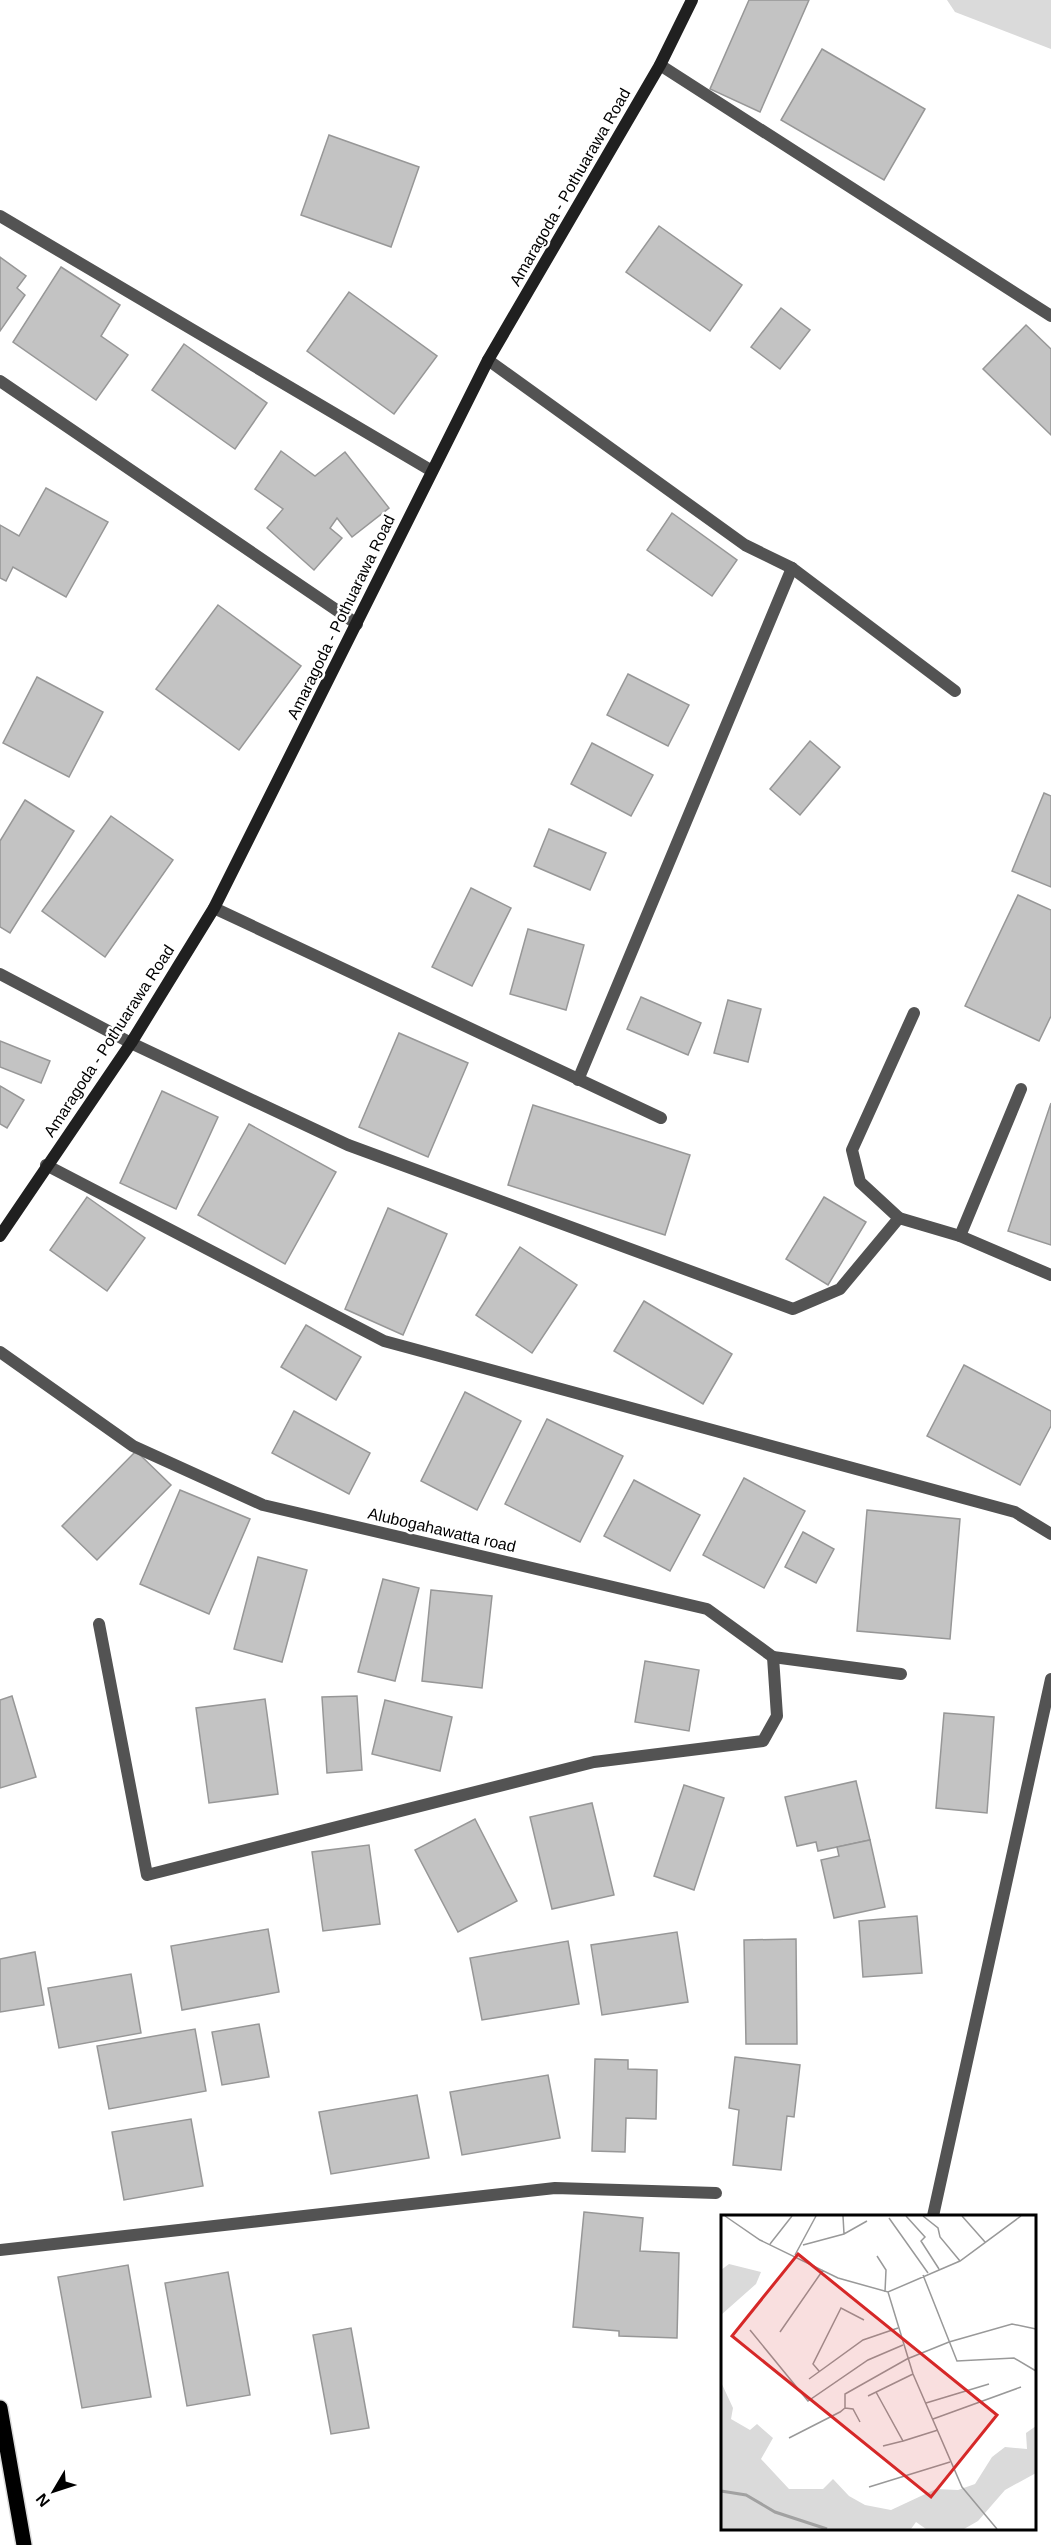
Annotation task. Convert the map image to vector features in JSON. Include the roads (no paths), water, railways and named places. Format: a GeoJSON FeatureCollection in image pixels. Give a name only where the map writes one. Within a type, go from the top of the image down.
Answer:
{"type":"FeatureCollection","features":[{"type":"Feature","properties":{"kind":"main road"},"geometry":{"type":"LineString","coordinates":[[0,2408],[24,2545]]}},
{"type":"Feature","properties":{"kind":"street","name":"Amaragoda - Pothuarawa Road"},"geometry":{"type":"LineString","coordinates":[[0,1236],[46,1165],[131,1043],[214,908],[488,360],[660,65],[692,0]]}},
{"type":"Feature","properties":{"kind":"street"},"geometry":{"type":"LineString","coordinates":[[660,65],[1051,316]]}},
{"type":"Feature","properties":{"kind":"street"},"geometry":{"type":"LineString","coordinates":[[0,216],[432,471]]}},
{"type":"Feature","properties":{"kind":"street"},"geometry":{"type":"LineString","coordinates":[[488,360],[745,545],[792,568],[955,691]]}},
{"type":"Feature","properties":{"kind":"street"},"geometry":{"type":"LineString","coordinates":[[0,381],[357,624]]}},
{"type":"Feature","properties":{"kind":"street"},"geometry":{"type":"LineString","coordinates":[[578,1080],[792,568]]}},
{"type":"Feature","properties":{"kind":"street"},"geometry":{"type":"LineString","coordinates":[[214,908],[661,1118]]}},
{"type":"Feature","properties":{"kind":"street"},"geometry":{"type":"LineString","coordinates":[[0,974],[131,1043],[348,1145],[793,1309],[840,1289],[899,1218]]}},
{"type":"Feature","properties":{"kind":"street"},"geometry":{"type":"LineString","coordinates":[[914,1013],[852,1150],[860,1182],[899,1218],[960,1236],[1051,1275]]}},
{"type":"Feature","properties":{"kind":"street"},"geometry":{"type":"LineString","coordinates":[[960,1236],[1021,1089]]}},
{"type":"Feature","properties":{"kind":"street"},"geometry":{"type":"LineString","coordinates":[[46,1165],[384,1341],[1015,1512],[1051,1534]]}},
{"type":"Feature","properties":{"kind":"street","name":"Alubogahawatta road"},"geometry":{"type":"LineString","coordinates":[[0,1352],[133,1446],[263,1505],[707,1609],[773,1657],[901,1674]]}},
{"type":"Feature","properties":{"kind":"street"},"geometry":{"type":"LineString","coordinates":[[99,1624],[147,1875],[594,1762],[763,1741],[777,1716],[773,1657]]}},
{"type":"Feature","properties":{"kind":"street"},"geometry":{"type":"LineString","coordinates":[[933,2215],[1051,1679]]}},
{"type":"Feature","properties":{"kind":"street"},"geometry":{"type":"LineString","coordinates":[[0,2250],[555,2187],[716,2193]]}}]}
